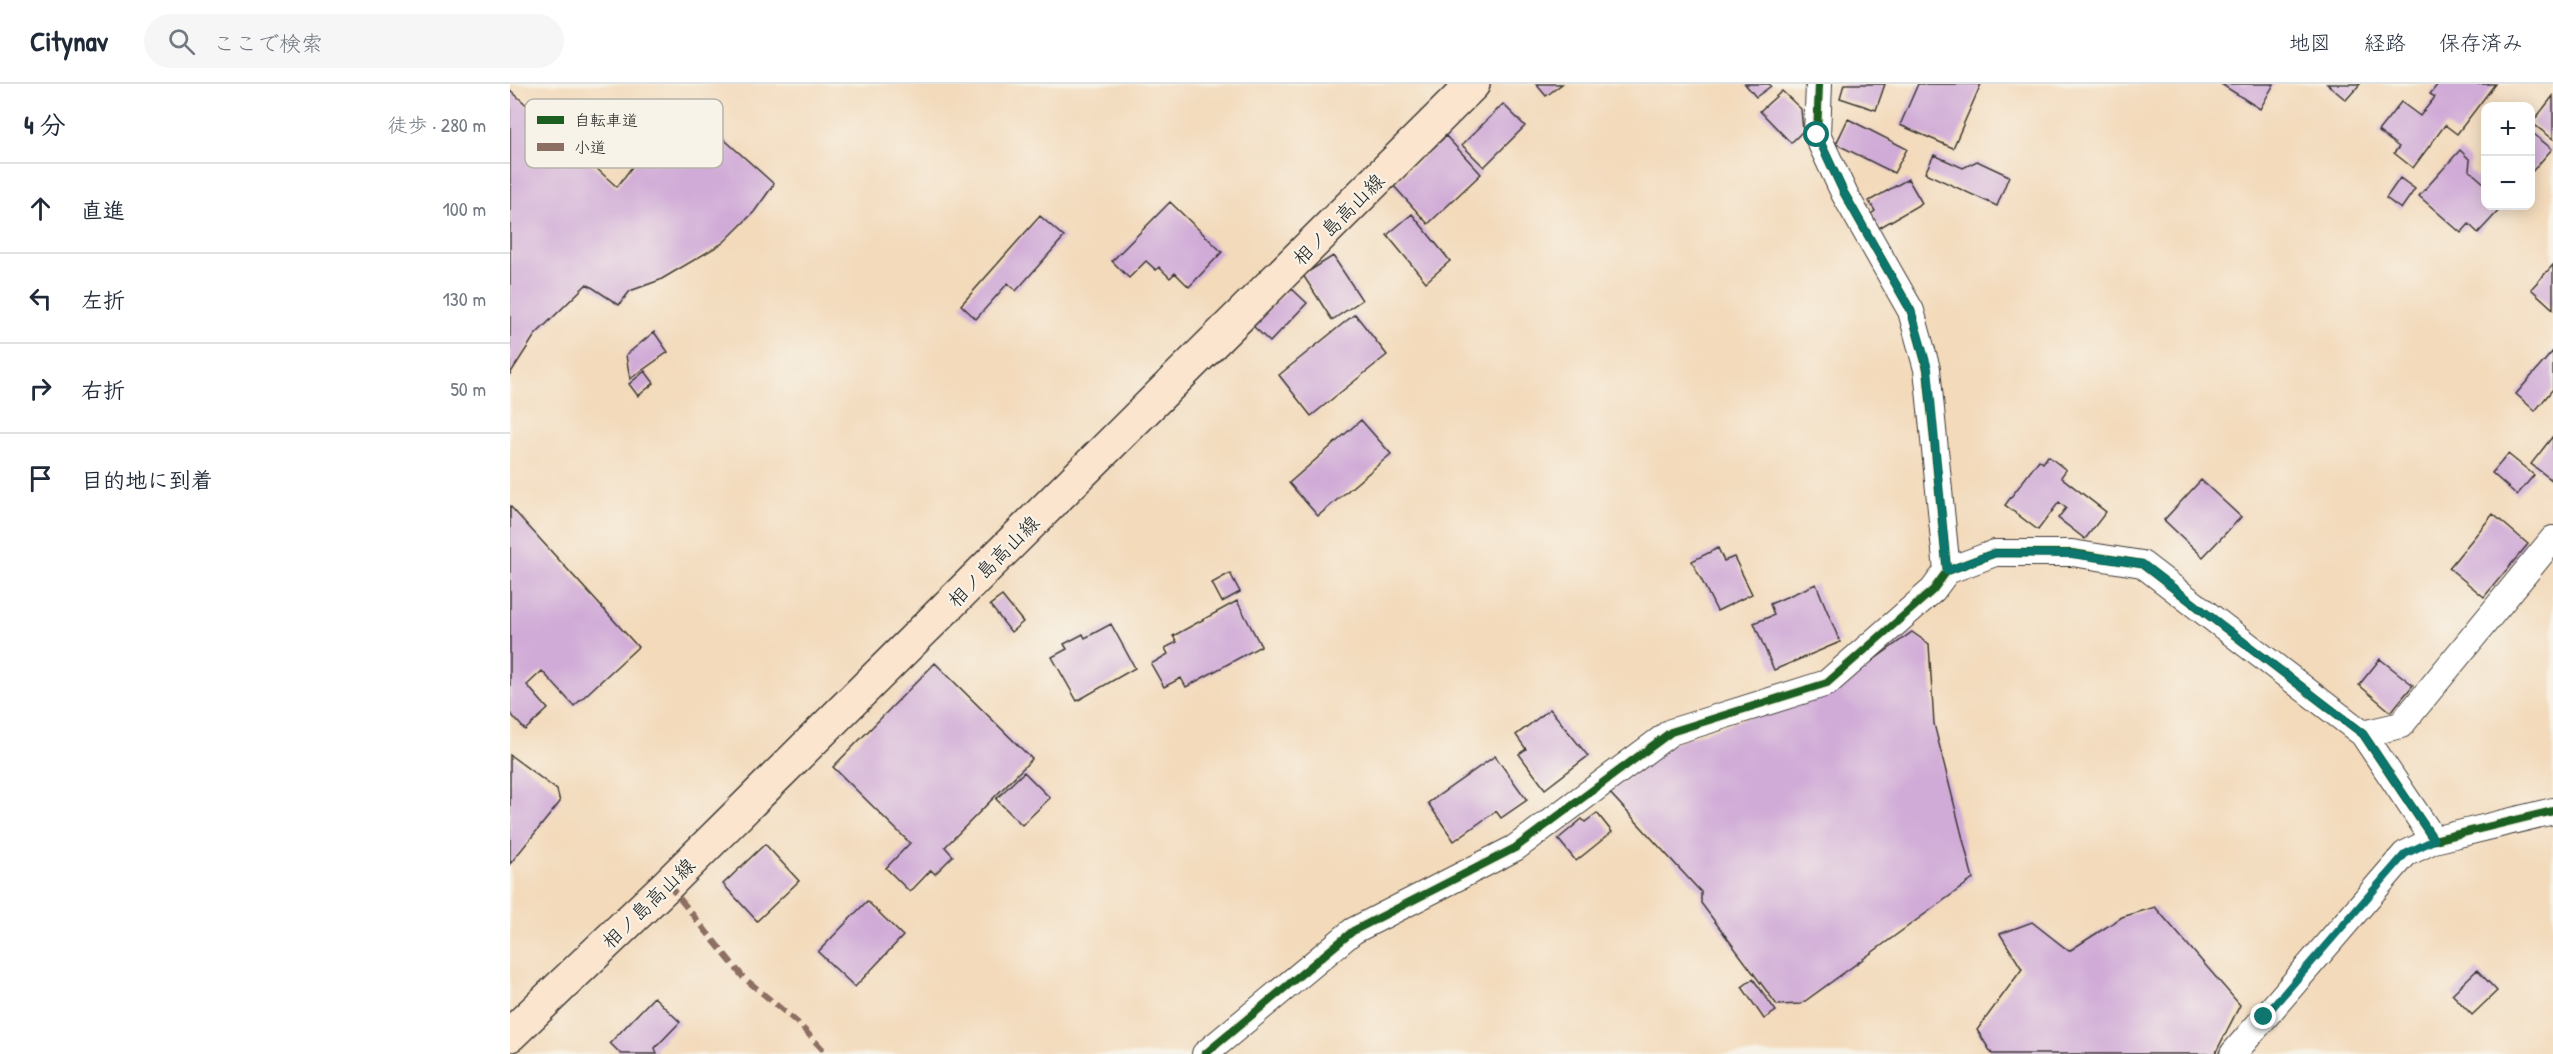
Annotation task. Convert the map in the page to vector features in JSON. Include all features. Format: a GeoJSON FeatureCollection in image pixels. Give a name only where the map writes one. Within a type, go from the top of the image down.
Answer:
{"type":"FeatureCollection","features":[{"type":"Feature","properties":{"kind":"main road","name":"相ノ島高山線"},"geometry":{"type":"LineString","coordinates":[[510,1035],[668,884],[1473,84]]}},
{"type":"Feature","properties":{"kind":"street"},"geometry":{"type":"LineString","coordinates":[[1819,84],[1817,135],[1844,193],[1911,311],[1928,369],[1947,571]]}},
{"type":"Feature","properties":{"kind":"street"},"geometry":{"type":"LineString","coordinates":[[2363,734],[2401,725],[2553,539]]}},
{"type":"Feature","properties":{"kind":"street"},"geometry":{"type":"LineString","coordinates":[[1205,1054],[1353,931],[1515,848],[1671,732],[1827,682],[1933,590],[1947,571],[1995,553],[2072,554],[2142,564],[2363,734],[2434,840]]}},
{"type":"Feature","properties":{"kind":"street"},"geometry":{"type":"LineString","coordinates":[[2233,1054],[2405,854],[2434,840],[2553,811]]}},
{"type":"Feature","properties":{"kind":"building"},"geometry":{"type":"Polygon","coordinates":[[[1536,84],[1562,84],[1546,96],[1536,84]]]}},
{"type":"Feature","properties":{"kind":"building"},"geometry":{"type":"Polygon","coordinates":[[[1745,84],[1769,84],[1771,86],[1756,97],[1745,84]]]}},
{"type":"Feature","properties":{"kind":"building"},"geometry":{"type":"Polygon","coordinates":[[[1844,84],[1885,84],[1876,110],[1840,98],[1844,84]]]}},
{"type":"Feature","properties":{"kind":"building"},"geometry":{"type":"Polygon","coordinates":[[[1918,84],[1981,84],[1953,148],[1900,125],[1918,84]]]}},
{"type":"Feature","properties":{"kind":"building"},"geometry":{"type":"Polygon","coordinates":[[[2221,84],[2274,84],[2260,109],[2221,84]]]}},
{"type":"Feature","properties":{"kind":"building"},"geometry":{"type":"Polygon","coordinates":[[[2327,84],[2360,84],[2346,100],[2327,84]]]}},
{"type":"Feature","properties":{"kind":"building"},"geometry":{"type":"Polygon","coordinates":[[[2438,84],[2495,84],[2457,134],[2445,125],[2413,168],[2394,153],[2399,147],[2378,131],[2401,102],[2420,116],[2435,97],[2430,94],[2438,84]]]}},
{"type":"Feature","properties":{"kind":"building"},"geometry":{"type":"Polygon","coordinates":[[[510,90],[525,104],[525,168],[596,168],[617,187],[631,168],[723,168],[723,138],[774,184],[754,212],[723,243],[660,280],[630,291],[619,305],[587,284],[535,335],[510,374],[510,90]]]}},
{"type":"Feature","properties":{"kind":"building"},"geometry":{"type":"Polygon","coordinates":[[[1782,91],[1801,109],[1803,131],[1791,143],[1760,111],[1782,91]]]}},
{"type":"Feature","properties":{"kind":"building"},"geometry":{"type":"Polygon","coordinates":[[[2553,96],[2553,139],[2535,125],[2535,119],[2553,96]]]}},
{"type":"Feature","properties":{"kind":"building"},"geometry":{"type":"Polygon","coordinates":[[[1503,104],[1525,126],[1484,167],[1462,145],[1503,104]]]}},
{"type":"Feature","properties":{"kind":"building"},"geometry":{"type":"Polygon","coordinates":[[[1848,119],[1907,149],[1894,173],[1836,144],[1848,119]]]}},
{"type":"Feature","properties":{"kind":"building"},"geometry":{"type":"Polygon","coordinates":[[[2535,135],[2552,149],[2535,168],[2535,135]]]}},
{"type":"Feature","properties":{"kind":"building"},"geometry":{"type":"Polygon","coordinates":[[[1446,136],[1481,174],[1428,224],[1393,185],[1446,136]]]}},
{"type":"Feature","properties":{"kind":"building"},"geometry":{"type":"Polygon","coordinates":[[[2460,150],[2470,160],[2469,170],[2481,181],[2481,210],[2499,210],[2478,233],[2469,224],[2461,233],[2419,196],[2460,150]]]}},
{"type":"Feature","properties":{"kind":"building"},"geometry":{"type":"Polygon","coordinates":[[[1934,155],[1963,168],[1977,161],[2009,176],[1997,206],[1925,173],[1934,155]]]}},
{"type":"Feature","properties":{"kind":"building"},"geometry":{"type":"Polygon","coordinates":[[[2400,178],[2415,189],[2401,209],[2386,198],[2400,178]]]}},
{"type":"Feature","properties":{"kind":"building"},"geometry":{"type":"Polygon","coordinates":[[[1908,179],[1922,203],[1879,228],[1871,214],[1875,211],[1869,201],[1908,179]]]}},
{"type":"Feature","properties":{"kind":"building"},"geometry":{"type":"Polygon","coordinates":[[[1170,202],[1222,252],[1189,287],[1175,273],[1170,278],[1159,267],[1156,270],[1146,261],[1129,278],[1112,261],[1170,202]]]}},
{"type":"Feature","properties":{"kind":"building"},"geometry":{"type":"Polygon","coordinates":[[[1412,214],[1450,261],[1426,282],[1387,235],[1412,214]]]}},
{"type":"Feature","properties":{"kind":"building"},"geometry":{"type":"Polygon","coordinates":[[[1040,216],[1064,237],[1016,291],[1008,283],[976,319],[961,305],[1040,216]]]}},
{"type":"Feature","properties":{"kind":"building"},"geometry":{"type":"Polygon","coordinates":[[[1333,256],[1362,300],[1332,320],[1303,275],[1333,256]]]}},
{"type":"Feature","properties":{"kind":"building"},"geometry":{"type":"Polygon","coordinates":[[[2553,265],[2553,309],[2531,289],[2553,265]]]}},
{"type":"Feature","properties":{"kind":"building"},"geometry":{"type":"Polygon","coordinates":[[[1290,287],[1307,303],[1270,342],[1253,326],[1290,287]]]}},
{"type":"Feature","properties":{"kind":"building"},"geometry":{"type":"Polygon","coordinates":[[[1355,314],[1387,355],[1311,416],[1279,375],[1355,314]]]}},
{"type":"Feature","properties":{"kind":"building"},"geometry":{"type":"Polygon","coordinates":[[[654,332],[668,352],[630,379],[626,355],[654,332]]]}},
{"type":"Feature","properties":{"kind":"building"},"geometry":{"type":"Polygon","coordinates":[[[2553,351],[2553,389],[2535,411],[2516,394],[2553,351]]]}},
{"type":"Feature","properties":{"kind":"building"},"geometry":{"type":"Polygon","coordinates":[[[645,371],[654,383],[638,396],[629,384],[645,371]]]}},
{"type":"Feature","properties":{"kind":"building"},"geometry":{"type":"Polygon","coordinates":[[[1361,420],[1391,454],[1318,516],[1289,483],[1361,420]]]}},
{"type":"Feature","properties":{"kind":"building"},"geometry":{"type":"Polygon","coordinates":[[[2553,436],[2553,481],[2531,464],[2553,436]]]}},
{"type":"Feature","properties":{"kind":"building"},"geometry":{"type":"Polygon","coordinates":[[[2508,454],[2534,475],[2517,495],[2492,473],[2508,454]]]}},
{"type":"Feature","properties":{"kind":"building"},"geometry":{"type":"Polygon","coordinates":[[[2048,456],[2066,470],[2061,477],[2106,512],[2085,539],[2058,518],[2066,508],[2059,502],[2038,530],[2005,505],[2039,460],[2043,463],[2048,456]]]}},
{"type":"Feature","properties":{"kind":"building"},"geometry":{"type":"Polygon","coordinates":[[[2201,480],[2241,517],[2203,557],[2164,520],[2201,480]]]}},
{"type":"Feature","properties":{"kind":"building"},"geometry":{"type":"Polygon","coordinates":[[[510,506],[638,647],[574,706],[542,671],[527,685],[548,709],[525,730],[510,713],[510,506]]]}},
{"type":"Feature","properties":{"kind":"building"},"geometry":{"type":"Polygon","coordinates":[[[2493,514],[2528,544],[2484,597],[2449,568],[2493,514]]]}},
{"type":"Feature","properties":{"kind":"building"},"geometry":{"type":"Polygon","coordinates":[[[1718,548],[1724,561],[1734,557],[1752,594],[1717,611],[1692,561],[1718,548]]]}},
{"type":"Feature","properties":{"kind":"building"},"geometry":{"type":"Polygon","coordinates":[[[1230,573],[1240,592],[1222,602],[1212,583],[1230,573]]]}},
{"type":"Feature","properties":{"kind":"building"},"geometry":{"type":"Polygon","coordinates":[[[1816,584],[1840,642],[1774,670],[1754,623],[1774,615],[1770,604],[1816,584]]]}},
{"type":"Feature","properties":{"kind":"building"},"geometry":{"type":"Polygon","coordinates":[[[1002,596],[1023,622],[1011,632],[990,605],[1002,596]]]}},
{"type":"Feature","properties":{"kind":"building"},"geometry":{"type":"Polygon","coordinates":[[[1237,601],[1261,646],[1186,687],[1181,678],[1164,687],[1151,664],[1168,654],[1165,648],[1177,642],[1173,636],[1237,601]]]}},
{"type":"Feature","properties":{"kind":"building"},"geometry":{"type":"Polygon","coordinates":[[[1111,624],[1135,668],[1077,701],[1052,657],[1067,649],[1064,644],[1083,634],[1085,638],[1111,624]]]}},
{"type":"Feature","properties":{"kind":"building"},"geometry":{"type":"Polygon","coordinates":[[[1912,632],[1929,644],[1934,724],[1973,879],[1801,1004],[1777,1005],[1701,903],[1701,892],[1609,792],[1673,743],[1836,687],[1912,632]]]}},
{"type":"Feature","properties":{"kind":"building"},"geometry":{"type":"Polygon","coordinates":[[[2380,659],[2413,685],[2391,712],[2359,685],[2380,659]]]}},
{"type":"Feature","properties":{"kind":"building"},"geometry":{"type":"Polygon","coordinates":[[[935,663],[1032,759],[945,847],[953,856],[935,874],[931,870],[910,892],[886,868],[910,843],[833,767],[935,663]]]}},
{"type":"Feature","properties":{"kind":"building"},"geometry":{"type":"Polygon","coordinates":[[[1550,709],[1588,756],[1545,789],[1519,754],[1526,749],[1516,735],[1550,709]]]}},
{"type":"Feature","properties":{"kind":"building"},"geometry":{"type":"Polygon","coordinates":[[[510,755],[557,790],[560,802],[510,864],[510,755]]]}},
{"type":"Feature","properties":{"kind":"building"},"geometry":{"type":"Polygon","coordinates":[[[1495,756],[1527,800],[1501,818],[1496,811],[1454,841],[1428,803],[1495,756]]]}},
{"type":"Feature","properties":{"kind":"building"},"geometry":{"type":"Polygon","coordinates":[[[1024,772],[1050,798],[1022,825],[996,799],[1024,772]]]}},
{"type":"Feature","properties":{"kind":"building"},"geometry":{"type":"Polygon","coordinates":[[[1597,813],[1612,832],[1576,861],[1558,839],[1582,819],[1585,822],[1597,813]]]}},
{"type":"Feature","properties":{"kind":"building"},"geometry":{"type":"Polygon","coordinates":[[[765,844],[799,881],[757,921],[723,884],[765,844]]]}},
{"type":"Feature","properties":{"kind":"building"},"geometry":{"type":"Polygon","coordinates":[[[867,901],[903,936],[855,987],[818,952],[867,901]]]}},
{"type":"Feature","properties":{"kind":"building"},"geometry":{"type":"Polygon","coordinates":[[[2155,907],[2240,1005],[2215,1054],[1992,1054],[1977,1030],[2022,969],[2000,934],[2032,922],[2069,951],[2122,917],[2155,907]]]}},
{"type":"Feature","properties":{"kind":"building"},"geometry":{"type":"Polygon","coordinates":[[[2477,970],[2497,991],[2472,1015],[2452,994],[2477,970]]]}},
{"type":"Feature","properties":{"kind":"building"},"geometry":{"type":"Polygon","coordinates":[[[1753,979],[1776,1011],[1764,1019],[1742,987],[1753,979]]]}},
{"type":"Feature","properties":{"kind":"building"},"geometry":{"type":"Polygon","coordinates":[[[654,997],[680,1022],[655,1048],[657,1054],[621,1054],[610,1043],[654,997]]]}},
{"type":"Feature","properties":{"kind":"marked path"},"geometry":{"type":"LineString","coordinates":[[668,884],[743,977],[798,1023],[827,1054]]}},
{"type":"Feature","properties":{"kind":"cycle path"},"geometry":{"type":"LineString","coordinates":[[1819,84],[1817,135],[1844,193],[1911,311],[1927,369],[1947,571]]}},
{"type":"Feature","properties":{"kind":"cycle path"},"geometry":{"type":"LineString","coordinates":[[1205,1054],[1353,931],[1515,848],[1671,732],[1827,683],[1933,590],[1947,571],[1995,553],[2072,553],[2142,564],[2363,734],[2434,840],[2553,811]]}},
{"type":"Feature","properties":{"kind":"route"},"geometry":{"type":"LineString","coordinates":[[1817,135],[1844,193],[1911,311],[1928,369],[1932,431],[1947,571],[1995,553],[2072,554],[2142,564],[2363,734],[2434,840],[2405,854],[2264,1017]]}}]}
